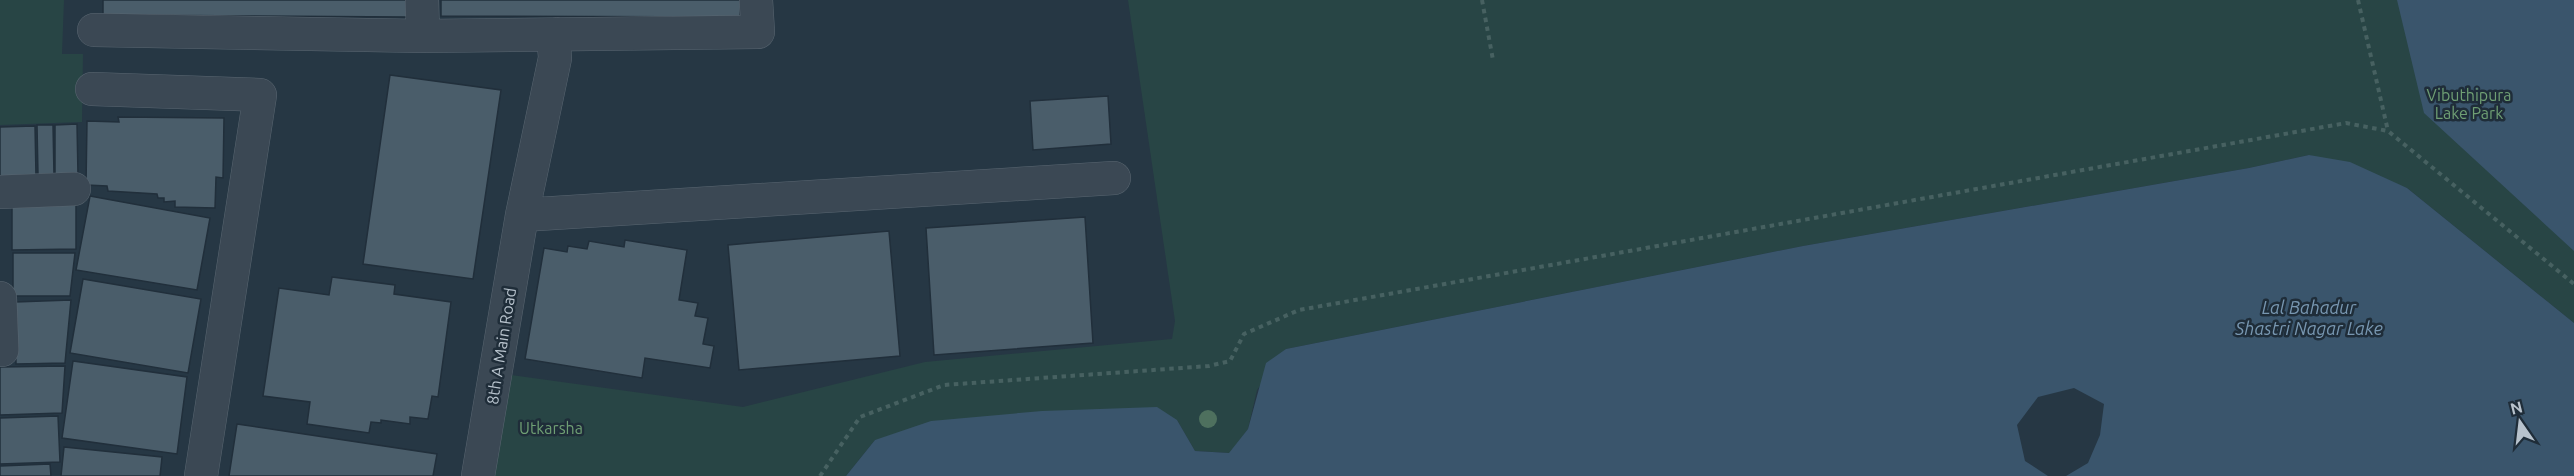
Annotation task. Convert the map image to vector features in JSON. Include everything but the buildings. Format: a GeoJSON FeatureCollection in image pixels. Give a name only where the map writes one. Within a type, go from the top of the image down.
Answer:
{"type":"FeatureCollection","features":[{"type":"Feature","properties":{"kind":"street"},"geometry":{"type":"LineString","coordinates":[[422,0],[423,36]]}},
{"type":"Feature","properties":{"kind":"street"},"geometry":{"type":"LineString","coordinates":[[94,30],[423,36],[558,42],[758,32],[756,0]]}},
{"type":"Feature","properties":{"kind":"street","name":"8th A Main Road"},"geometry":{"type":"LineString","coordinates":[[478,476],[522,215],[558,42]]}},
{"type":"Feature","properties":{"kind":"street"},"geometry":{"type":"LineString","coordinates":[[92,89],[260,95],[201,476]]}},
{"type":"Feature","properties":{"kind":"street"},"geometry":{"type":"LineString","coordinates":[[522,215],[1114,178]]}},
{"type":"Feature","properties":{"kind":"street"},"geometry":{"type":"LineString","coordinates":[[0,192],[74,189]]}},
{"type":"Feature","properties":{"kind":"street"},"geometry":{"type":"LineString","coordinates":[[0,298],[2,350],[0,350]]}},
{"type":"Feature","properties":{"kind":"path"},"geometry":{"type":"LineString","coordinates":[[1482,0],[1493,60]]}},
{"type":"Feature","properties":{"kind":"path"},"geometry":{"type":"LineString","coordinates":[[2358,0],[2388,131]]}},
{"type":"Feature","properties":{"kind":"path"},"geometry":{"type":"LineString","coordinates":[[820,476],[860,417],[944,385],[1209,366],[1230,361],[1244,334],[1299,310],[2346,123],[2388,131],[2574,284]]}},
{"type":"Feature","properties":{"kind":"green space"},"geometry":{"type":"Polygon","coordinates":[[[0,0],[64,0],[62,54],[83,54],[82,122],[0,125],[0,0]]]}},
{"type":"Feature","properties":{"kind":"green space"},"geometry":{"type":"Polygon","coordinates":[[[1128,0],[2574,0],[2574,323],[2407,188],[2309,155],[2249,168],[1803,246],[1286,349],[1257,390],[1248,429],[1230,453],[1195,451],[1177,420],[875,440],[846,476],[494,476],[511,375],[743,407],[925,362],[1172,339],[1175,321],[1128,0]]]}},
{"type":"Feature","properties":{"kind":"water"},"geometry":{"type":"Polygon","coordinates":[[[2397,0],[2574,0],[2574,251],[2424,113],[2397,0]]]}},
{"type":"Feature","properties":{"kind":"water","name":"Lal Bahadur Shastri Nagar Lake"},"geometry":{"type":"Polygon","coordinates":[[[2309,155],[2350,162],[2407,188],[2574,323],[2574,476],[2066,476],[2088,463],[2100,435],[2104,404],[2074,388],[2038,397],[2017,425],[2025,461],[2048,476],[846,476],[875,440],[931,421],[1042,411],[1157,407],[1177,420],[1195,451],[1229,453],[1248,429],[1266,363],[1286,349],[1803,246],[2249,168],[2309,155]]]}},
{"type":"Feature","properties":{"kind":"park label","name":"Vibuthipura Lake Park"},"geometry":{"type":"Point","coordinates":[2469,104]}},
{"type":"Feature","properties":{"kind":"park label","name":"Utkarsha"},"geometry":{"type":"Point","coordinates":[551,428]}}]}
